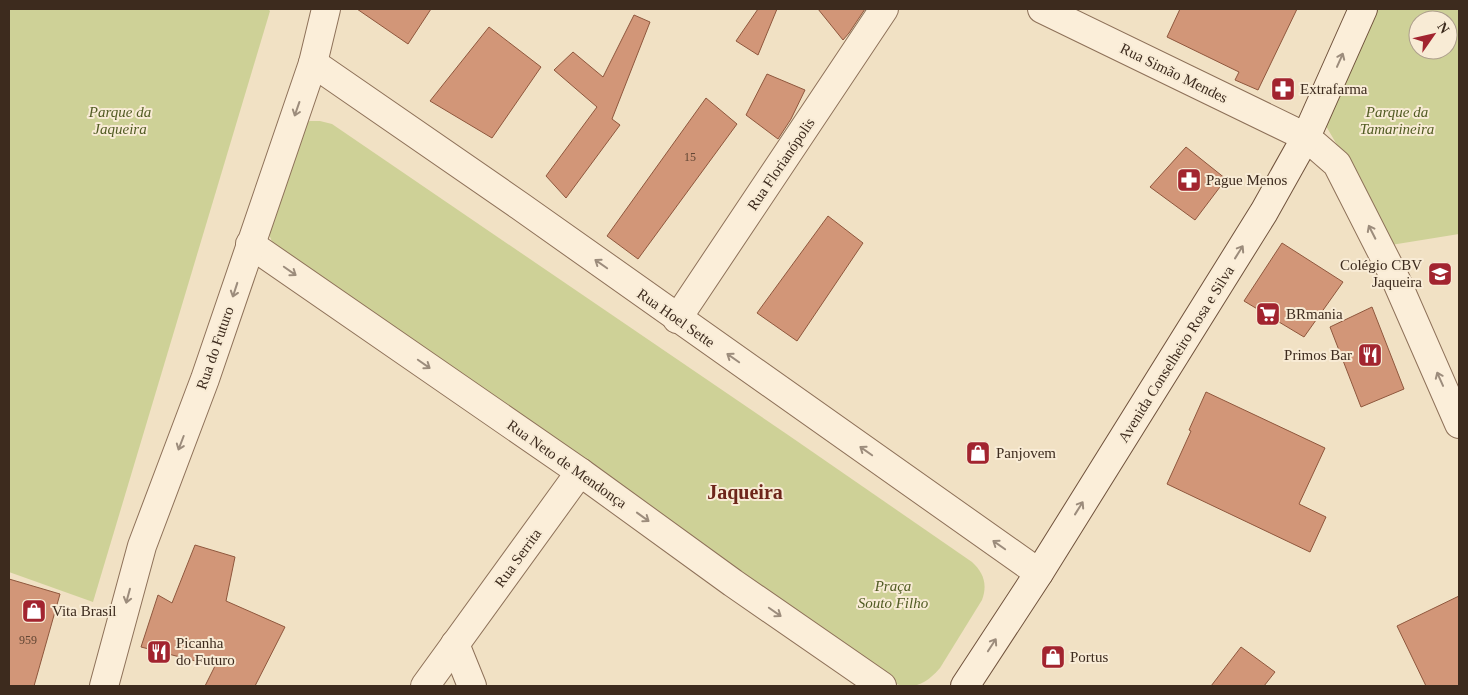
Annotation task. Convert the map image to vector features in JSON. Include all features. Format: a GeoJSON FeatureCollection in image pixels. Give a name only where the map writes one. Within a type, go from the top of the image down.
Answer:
{"type":"FeatureCollection","features":[{"type":"Feature","properties":{"kind":"street","name":"Rua do Futuro"},"geometry":{"type":"LineString","coordinates":[[104,686],[142,546],[205,379],[313,63],[326,9]]}},
{"type":"Feature","properties":{"kind":"street","name":"Rua Florianópolis"},"geometry":{"type":"LineString","coordinates":[[678,319],[884,9]]}},
{"type":"Feature","properties":{"kind":"street","name":"Rua Simão Mendes"},"geometry":{"type":"LineString","coordinates":[[1042,9],[1306,137],[1337,164],[1396,280],[1459,424]]}},
{"type":"Feature","properties":{"kind":"street","name":"Avenida Conselheiro Rosa e Silva"},"geometry":{"type":"LineString","coordinates":[[965,686],[1039,572],[1254,228],[1306,137],[1363,9]]}},
{"type":"Feature","properties":{"kind":"street","name":"Rua Hoel Sette"},"geometry":{"type":"LineString","coordinates":[[313,63],[520,206],[1039,572]]}},
{"type":"Feature","properties":{"kind":"street","name":"Rua Neto de Mendonça"},"geometry":{"type":"LineString","coordinates":[[250,244],[580,472],[734,583],[882,686]]}},
{"type":"Feature","properties":{"kind":"street","name":"Rua Serrita"},"geometry":{"type":"LineString","coordinates":[[426,686],[580,472]]}},
{"type":"Feature","properties":{"kind":"street"},"geometry":{"type":"LineString","coordinates":[[455,644],[472,686]]}},
{"type":"Feature","properties":{"kind":"green space","name":"Parque da Jaqueira"},"geometry":{"type":"Polygon","coordinates":[[[9,9],[268,9],[270,11],[93,602],[9,572],[9,9]]]}},
{"type":"Feature","properties":{"kind":"green space","name":"Parque da Tamarineira"},"geometry":{"type":"Polygon","coordinates":[[[1378,9],[1459,9],[1459,234],[1391,245],[1354,174],[1326,126],[1378,9]]]}},
{"type":"Feature","properties":{"kind":"green space","name":"Praça Souto Filho"},"geometry":{"type":"Polygon","coordinates":[[[310,121],[332,124],[972,562],[982,574],[984,594],[940,668],[929,679],[918,685],[905,686],[891,682],[273,244],[268,232],[304,123],[310,121]]]}},
{"type":"Feature","properties":{"kind":"building"},"geometry":{"type":"Polygon","coordinates":[[[357,9],[431,9],[408,44],[357,9]]]}},
{"type":"Feature","properties":{"kind":"building"},"geometry":{"type":"Polygon","coordinates":[[[758,9],[777,9],[758,55],[736,41],[758,9]]]}},
{"type":"Feature","properties":{"kind":"building"},"geometry":{"type":"Polygon","coordinates":[[[818,9],[865,9],[843,40],[818,9]]]}},
{"type":"Feature","properties":{"kind":"building"},"geometry":{"type":"Polygon","coordinates":[[[1180,9],[1297,9],[1258,90],[1235,80],[1239,72],[1167,37],[1180,9]]]}},
{"type":"Feature","properties":{"kind":"building"},"geometry":{"type":"Polygon","coordinates":[[[634,15],[650,22],[612,119],[620,125],[566,198],[546,176],[597,107],[554,70],[573,52],[603,77],[634,15]]]}},
{"type":"Feature","properties":{"kind":"building"},"geometry":{"type":"Polygon","coordinates":[[[489,27],[541,67],[492,138],[430,101],[489,27]]]}},
{"type":"Feature","properties":{"kind":"building"},"geometry":{"type":"Polygon","coordinates":[[[767,74],[805,90],[791,119],[778,139],[746,115],[767,74]]]}},
{"type":"Feature","properties":{"kind":"building"},"geometry":{"type":"Polygon","coordinates":[[[706,98],[737,124],[638,259],[607,236],[706,98]]]}},
{"type":"Feature","properties":{"kind":"building"},"geometry":{"type":"Polygon","coordinates":[[[1186,147],[1226,179],[1195,220],[1150,187],[1186,147]]]}},
{"type":"Feature","properties":{"kind":"building"},"geometry":{"type":"Polygon","coordinates":[[[828,216],[863,243],[797,341],[757,313],[828,216]]]}},
{"type":"Feature","properties":{"kind":"building"},"geometry":{"type":"Polygon","coordinates":[[[1282,243],[1343,282],[1304,337],[1244,301],[1282,243]]]}},
{"type":"Feature","properties":{"kind":"building"},"geometry":{"type":"Polygon","coordinates":[[[1372,307],[1404,389],[1361,407],[1330,327],[1372,307]]]}},
{"type":"Feature","properties":{"kind":"building"},"geometry":{"type":"Polygon","coordinates":[[[1206,392],[1325,448],[1299,504],[1326,517],[1310,552],[1167,484],[1206,392]]]}},
{"type":"Feature","properties":{"kind":"building"},"geometry":{"type":"Polygon","coordinates":[[[195,545],[235,557],[226,601],[285,627],[255,686],[205,686],[215,666],[141,647],[158,595],[172,603],[195,545]]]}},
{"type":"Feature","properties":{"kind":"building"},"geometry":{"type":"Polygon","coordinates":[[[9,579],[60,594],[34,686],[9,686],[9,579]]]}},
{"type":"Feature","properties":{"kind":"building"},"geometry":{"type":"Polygon","coordinates":[[[1459,596],[1459,686],[1426,686],[1397,626],[1459,596]]]}},
{"type":"Feature","properties":{"kind":"building"},"geometry":{"type":"Polygon","coordinates":[[[1241,647],[1275,672],[1264,686],[1211,686],[1241,647]]]}},
{"type":"Feature","properties":{"kind":"place","name":"Extrafarma"},"geometry":{"type":"Point","coordinates":[1283,89]}},
{"type":"Feature","properties":{"kind":"place","name":"Pague Menos"},"geometry":{"type":"Point","coordinates":[1189,180]}},
{"type":"Feature","properties":{"kind":"place","name":"Colégio CBV Jaqueira"},"geometry":{"type":"Point","coordinates":[1440,274]}},
{"type":"Feature","properties":{"kind":"place","name":"BRmania"},"geometry":{"type":"Point","coordinates":[1268,314]}},
{"type":"Feature","properties":{"kind":"place","name":"Primos Bar"},"geometry":{"type":"Point","coordinates":[1370,355]}},
{"type":"Feature","properties":{"kind":"place","name":"Panjovem"},"geometry":{"type":"Point","coordinates":[978,453]}},
{"type":"Feature","properties":{"kind":"place","name":"Vita Brasil"},"geometry":{"type":"Point","coordinates":[34,611]}},
{"type":"Feature","properties":{"kind":"place","name":"Picanha do Futuro"},"geometry":{"type":"Point","coordinates":[159,652]}},
{"type":"Feature","properties":{"kind":"place","name":"Portus"},"geometry":{"type":"Point","coordinates":[1053,657]}},
{"type":"Feature","properties":{"kind":"district","name":"Jaqueira"},"geometry":{"type":"Point","coordinates":[745,492]}}]}
